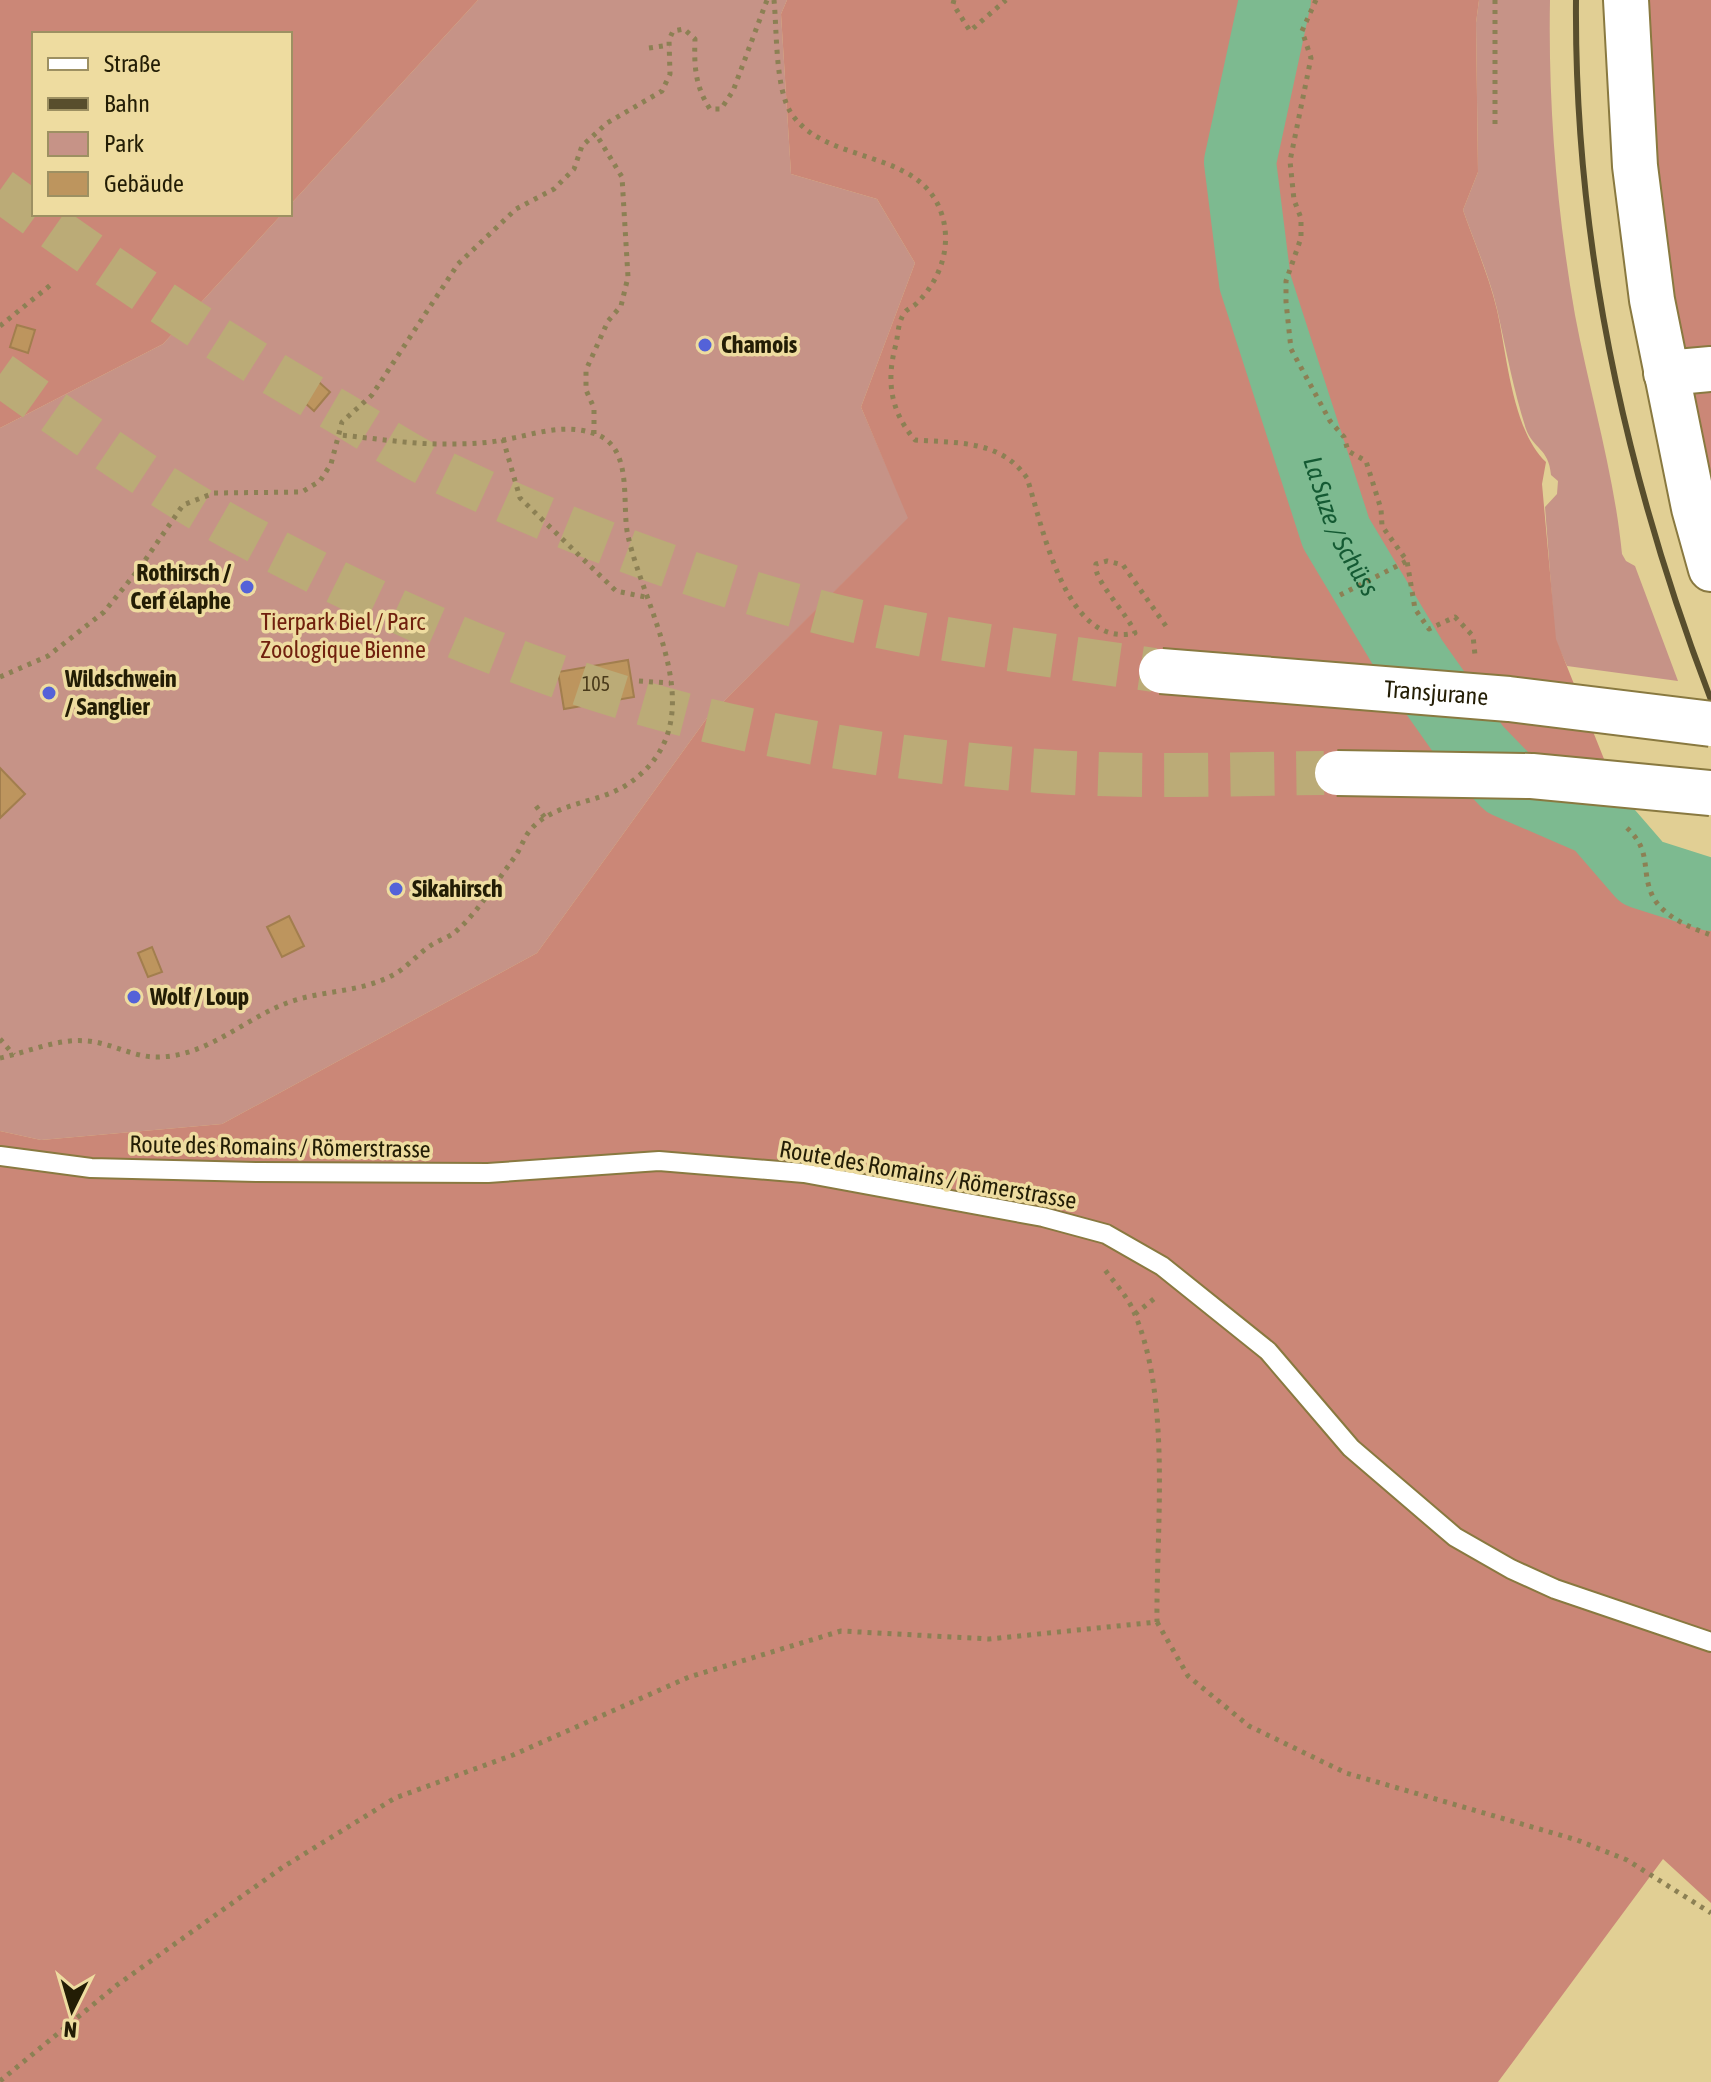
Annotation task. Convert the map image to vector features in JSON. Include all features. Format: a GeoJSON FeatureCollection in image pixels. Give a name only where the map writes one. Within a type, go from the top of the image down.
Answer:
{"type":"FeatureCollection","features":[{"type":"Feature","properties":{"kind":"main road"},"geometry":{"type":"LineString","coordinates":[[1626,0],[1640,218],[1666,373],[1694,508],[1710,561]]}},
{"type":"Feature","properties":{"kind":"main road"},"geometry":{"type":"LineString","coordinates":[[1666,373],[1711,369]]}},
{"type":"Feature","properties":{"kind":"main road","name":"Transjurane"},"geometry":{"type":"LineString","coordinates":[[1165,653],[1711,724]]}},
{"type":"Feature","properties":{"kind":"main road"},"geometry":{"type":"LineString","coordinates":[[1337,773],[1532,776],[1711,793]]}},
{"type":"Feature","properties":{"kind":"lane","name":"Route des Romains / Römerstrasse"},"geometry":{"type":"LineString","coordinates":[[0,1156],[91,1168],[258,1172],[488,1173],[659,1161],[804,1173],[1106,1234],[1162,1266],[1268,1351],[1351,1448],[1455,1537],[1511,1569],[1555,1589],[1711,1642]]}},
{"type":"Feature","properties":{"kind":"path"},"geometry":{"type":"LineString","coordinates":[[0,677],[48,656],[104,612],[139,569],[183,505],[214,493],[302,492],[320,481],[342,422],[372,395],[458,264],[516,209],[554,189],[574,169],[582,146],[596,134],[631,106],[662,91],[670,74],[669,45],[673,31],[684,29],[695,39],[694,62],[700,94],[710,109],[721,109],[733,91],[767,0]]}},
{"type":"Feature","properties":{"kind":"path"},"geometry":{"type":"LineString","coordinates":[[774,0],[782,90],[792,114],[819,138],[895,167],[918,182],[940,210],[947,231],[942,263],[916,304],[902,315],[890,366],[889,389],[906,429],[915,440],[961,442],[1003,454],[1027,478],[1059,578],[1085,616],[1116,634],[1135,633],[1124,612],[1096,575],[1096,564],[1107,561],[1123,565],[1165,653]]}},
{"type":"Feature","properties":{"kind":"path"},"geometry":{"type":"LineString","coordinates":[[954,0],[953,4],[970,31],[1006,0]]}},
{"type":"Feature","properties":{"kind":"path"},"geometry":{"type":"LineString","coordinates":[[1316,0],[1302,31],[1311,58],[1290,161],[1294,200],[1301,218],[1301,238],[1286,281],[1291,349],[1330,421],[1344,437],[1348,451],[1366,461],[1381,509],[1382,526],[1407,561],[1415,609],[1429,629],[1455,617],[1473,636],[1476,664]]}},
{"type":"Feature","properties":{"kind":"path"},"geometry":{"type":"LineString","coordinates":[[1495,0],[1495,125]]}},
{"type":"Feature","properties":{"kind":"path"},"geometry":{"type":"LineString","coordinates":[[649,48],[669,45]]}},
{"type":"Feature","properties":{"kind":"path"},"geometry":{"type":"LineString","coordinates":[[594,434],[594,408],[586,390],[586,370],[608,321],[621,306],[628,277],[622,177],[596,134]]}},
{"type":"Feature","properties":{"kind":"path"},"geometry":{"type":"LineString","coordinates":[[0,326],[53,283]]}},
{"type":"Feature","properties":{"kind":"path"},"geometry":{"type":"LineString","coordinates":[[0,1058],[67,1041],[91,1041],[130,1055],[162,1057],[196,1051],[221,1039],[246,1021],[297,1000],[371,984],[397,973],[429,947],[454,932],[522,848],[531,829],[546,819],[624,786],[656,759],[669,735],[670,660],[645,597],[627,533],[626,494],[616,450],[594,434],[556,429],[503,439],[438,444],[339,435]]}},
{"type":"Feature","properties":{"kind":"path"},"geometry":{"type":"LineString","coordinates":[[503,439],[520,498],[616,591],[645,597]]}},
{"type":"Feature","properties":{"kind":"path"},"geometry":{"type":"LineString","coordinates":[[1340,595],[1407,561]]}},
{"type":"Feature","properties":{"kind":"path"},"geometry":{"type":"LineString","coordinates":[[639,681],[670,683]]}},
{"type":"Feature","properties":{"kind":"path"},"geometry":{"type":"LineString","coordinates":[[536,806],[546,819]]}},
{"type":"Feature","properties":{"kind":"path"},"geometry":{"type":"LineString","coordinates":[[1619,819],[1639,839],[1645,852],[1653,897],[1686,926],[1711,935]]}},
{"type":"Feature","properties":{"kind":"path"},"geometry":{"type":"LineString","coordinates":[[0,1039],[14,1055]]}},
{"type":"Feature","properties":{"kind":"path"},"geometry":{"type":"LineString","coordinates":[[1081,1227],[1092,1252],[1132,1308],[1155,1382],[1157,1622],[1188,1676],[1249,1726],[1346,1773],[1577,1840],[1627,1860],[1711,1913]]}},
{"type":"Feature","properties":{"kind":"path"},"geometry":{"type":"LineString","coordinates":[[0,2081],[117,1985],[283,1867],[395,1798],[513,1755],[689,1677],[841,1631],[989,1639],[1157,1622]]}},
{"type":"Feature","properties":{"kind":"green space","name":"Tierpark Biel / Parc Zoologique Bienne"},"geometry":{"type":"Polygon","coordinates":[[[478,0],[787,0],[781,14],[791,174],[877,199],[915,263],[861,407],[909,518],[707,718],[537,953],[222,1124],[41,1140],[0,1131],[0,428],[163,344],[280,216],[292,216],[292,203],[478,0]]]}},
{"type":"Feature","properties":{"kind":"green space"},"geometry":{"type":"Polygon","coordinates":[[[1479,0],[1550,0],[1555,158],[1575,315],[1608,463],[1622,554],[1626,561],[1635,566],[1678,681],[1567,666],[1555,639],[1545,507],[1557,494],[1558,481],[1551,475],[1547,459],[1526,429],[1494,296],[1463,210],[1478,172],[1476,23],[1479,0]]]}},
{"type":"Feature","properties":{"kind":"shaded area"},"geometry":{"type":"Polygon","coordinates":[[[0,0],[478,0],[292,203],[292,32],[32,32],[32,216],[280,216],[163,344],[0,428],[0,0]]]}},
{"type":"Feature","properties":{"kind":"shaded area"},"geometry":{"type":"Polygon","coordinates":[[[787,0],[1479,0],[1476,23],[1478,172],[1463,210],[1494,297],[1518,411],[1525,431],[1546,462],[1542,484],[1556,639],[1622,804],[1711,903],[1711,1903],[1663,1859],[1498,2082],[0,2082],[0,1131],[41,1140],[222,1124],[537,953],[707,718],[908,518],[861,407],[915,263],[877,199],[791,174],[781,14],[787,0]]]}},
{"type":"Feature","properties":{"kind":"shaded area"},"geometry":{"type":"Polygon","coordinates":[[[1626,0],[1711,0],[1711,475],[1666,373],[1626,0]]]}},
{"type":"Feature","properties":{"kind":"building"},"geometry":{"type":"Polygon","coordinates":[[[17,325],[35,330],[28,353],[10,347],[17,325]]]}},
{"type":"Feature","properties":{"kind":"building"},"geometry":{"type":"Polygon","coordinates":[[[311,375],[330,392],[314,411],[295,394],[311,375]]]}},
{"type":"Feature","properties":{"kind":"building"},"geometry":{"type":"Polygon","coordinates":[[[628,660],[634,697],[564,709],[558,672],[628,660]]]}},
{"type":"Feature","properties":{"kind":"building"},"geometry":{"type":"Polygon","coordinates":[[[0,768],[25,794],[0,818],[0,768]]]}},
{"type":"Feature","properties":{"kind":"building"},"geometry":{"type":"Polygon","coordinates":[[[289,916],[304,946],[282,957],[267,927],[289,916]]]}},
{"type":"Feature","properties":{"kind":"building"},"geometry":{"type":"Polygon","coordinates":[[[152,947],[162,972],[148,977],[138,953],[152,947]]]}},
{"type":"Feature","properties":{"kind":"waterway","name":"La Suze / Schüss"},"geometry":{"type":"LineString","coordinates":[[1275,0],[1240,162],[1255,282],[1336,533],[1412,660],[1475,749],[1507,782],[1597,821],[1642,873],[1711,895]]}},
{"type":"Feature","properties":{"kind":"tunnel"},"geometry":{"type":"LineString","coordinates":[[0,190],[32,213]]}},
{"type":"Feature","properties":{"kind":"tunnel"},"geometry":{"type":"LineString","coordinates":[[37,216],[164,304],[421,461],[578,532],[726,585],[867,624],[1154,670]]}},
{"type":"Feature","properties":{"kind":"tunnel"},"geometry":{"type":"LineString","coordinates":[[0,374],[150,478],[211,516],[289,558],[384,605],[480,647],[628,699],[729,725],[832,746],[988,767],[1111,774],[1324,773]]}},
{"type":"Feature","properties":{"kind":"railway"},"geometry":{"type":"LineString","coordinates":[[1576,0],[1584,180],[1610,356],[1653,530],[1711,700]]}},
{"type":"Feature","properties":{"kind":"place","name":"Chamois"},"geometry":{"type":"Point","coordinates":[705,345]}},
{"type":"Feature","properties":{"kind":"place","name":"Rothirsch / Cerf élaphe"},"geometry":{"type":"Point","coordinates":[247,587]}},
{"type":"Feature","properties":{"kind":"place","name":"Wildschwein / Sanglier"},"geometry":{"type":"Point","coordinates":[49,693]}},
{"type":"Feature","properties":{"kind":"place","name":"Sikahirsch"},"geometry":{"type":"Point","coordinates":[396,889]}},
{"type":"Feature","properties":{"kind":"place","name":"Wolf / Loup"},"geometry":{"type":"Point","coordinates":[134,997]}}]}
